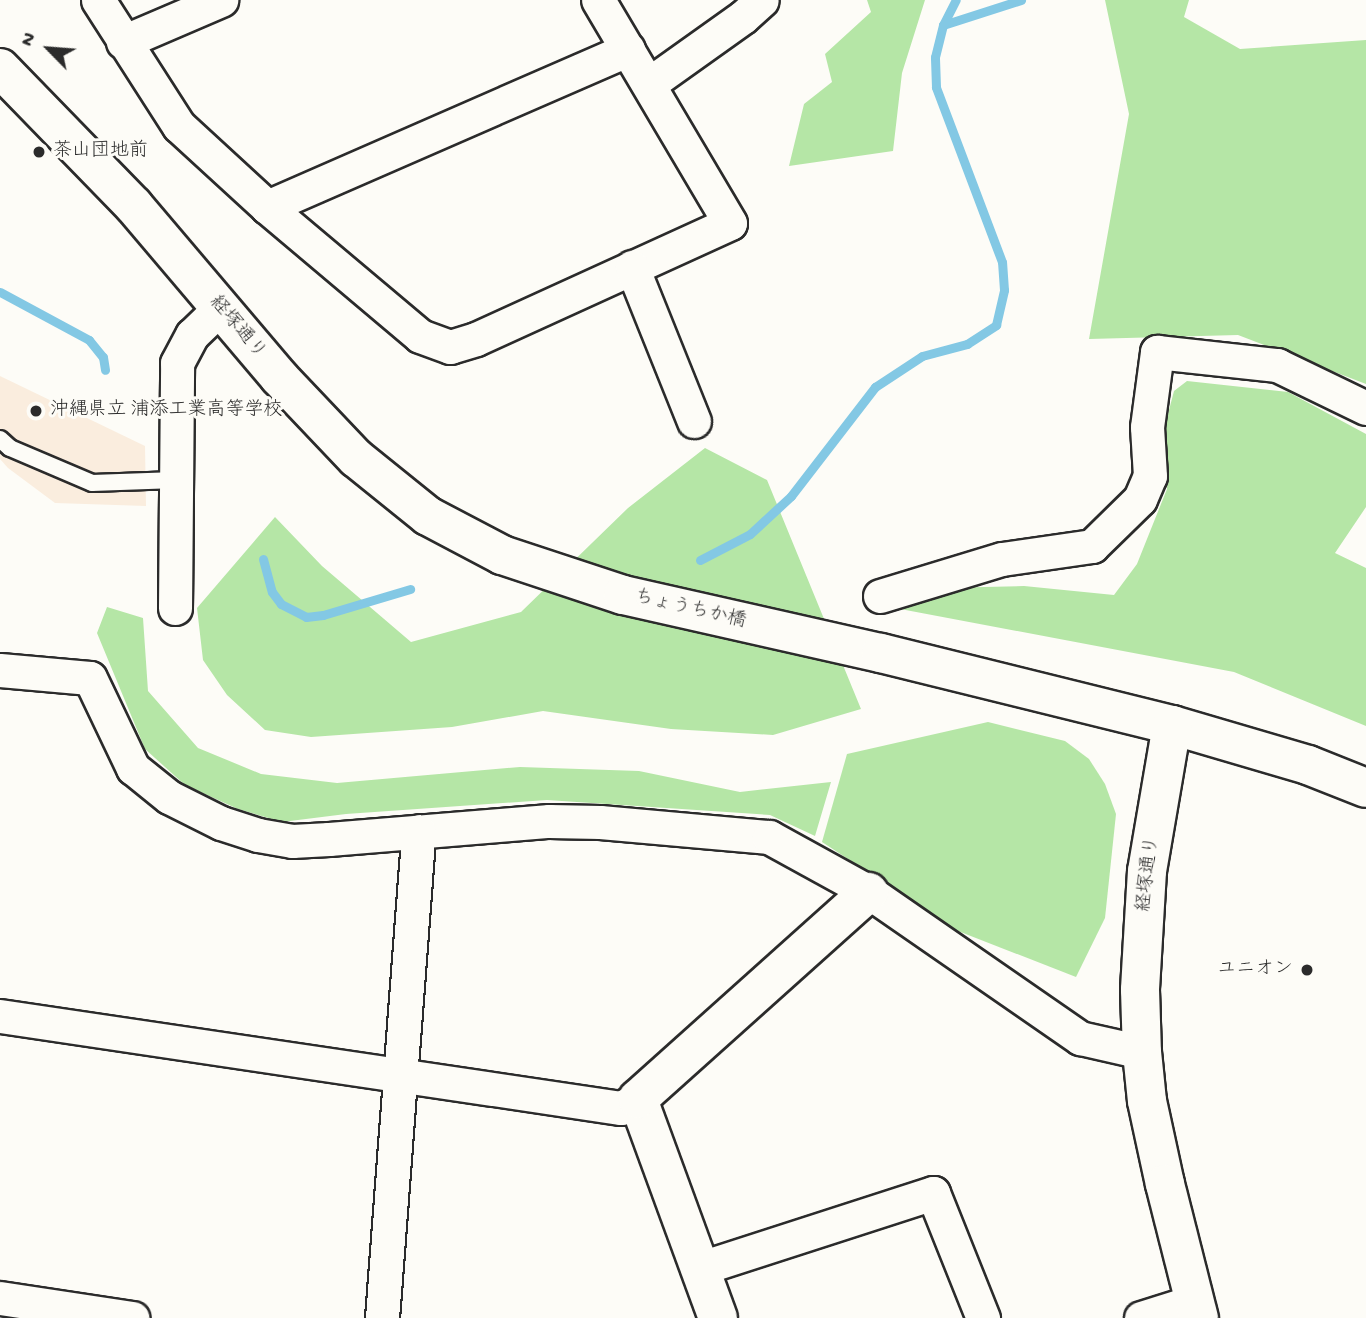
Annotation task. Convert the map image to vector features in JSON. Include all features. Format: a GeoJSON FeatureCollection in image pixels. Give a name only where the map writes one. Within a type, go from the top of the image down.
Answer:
{"type":"FeatureCollection","features":[{"type":"Feature","properties":{"kind":"main road","name":"経塚通り"},"geometry":{"type":"LineString","coordinates":[[0,68],[134,206],[279,377],[356,458],[428,516],[502,555]]}},
{"type":"Feature","properties":{"kind":"main road","name":"ちょうちか橋"},"geometry":{"type":"LineString","coordinates":[[502,555],[623,595],[881,653],[1172,725]]}},
{"type":"Feature","properties":{"kind":"main road","name":"経塚通り"},"geometry":{"type":"LineString","coordinates":[[1172,725],[1147,872],[1140,990],[1142,1052],[1147,1101],[1197,1310]]}},
{"type":"Feature","properties":{"kind":"main road"},"geometry":{"type":"LineString","coordinates":[[1172,725],[1308,765],[1366,788]]}},
{"type":"Feature","properties":{"kind":"main road"},"geometry":{"type":"LineString","coordinates":[[718,1318],[638,1099],[869,892]]}},
{"type":"Feature","properties":{"kind":"street"},"geometry":{"type":"LineString","coordinates":[[99,0],[123,42],[179,126],[267,207],[420,336],[450,347],[476,339],[730,223],[598,0]]}},
{"type":"Feature","properties":{"kind":"street"},"geometry":{"type":"LineString","coordinates":[[123,42],[221,0]]}},
{"type":"Feature","properties":{"kind":"street"},"geometry":{"type":"LineString","coordinates":[[649,84],[743,18],[762,0]]}},
{"type":"Feature","properties":{"kind":"street"},"geometry":{"type":"LineString","coordinates":[[267,207],[628,49]]}},
{"type":"Feature","properties":{"kind":"street"},"geometry":{"type":"LineString","coordinates":[[632,267],[694,421]]}},
{"type":"Feature","properties":{"kind":"street"},"geometry":{"type":"LineString","coordinates":[[175,608],[177,363],[192,335],[220,308]]}},
{"type":"Feature","properties":{"kind":"street"},"geometry":{"type":"LineString","coordinates":[[880,596],[1002,559],[1092,546],[1140,499],[1150,476],[1147,427],[1157,352],[1277,365],[1366,408]]}},
{"type":"Feature","properties":{"kind":"street"},"geometry":{"type":"LineString","coordinates":[[0,670],[90,678],[133,768],[169,797],[221,823],[258,835],[292,841],[575,821],[769,837],[869,892],[1080,1038],[1142,1052]]}},
{"type":"Feature","properties":{"kind":"street"},"geometry":{"type":"LineString","coordinates":[[382,1318],[419,831]]}},
{"type":"Feature","properties":{"kind":"street"},"geometry":{"type":"LineString","coordinates":[[0,1016],[621,1108],[638,1099]]}},
{"type":"Feature","properties":{"kind":"street"},"geometry":{"type":"LineString","coordinates":[[701,1268],[933,1193],[983,1318]]}},
{"type":"Feature","properties":{"kind":"street"},"geometry":{"type":"LineString","coordinates":[[0,1298],[133,1318]]}},
{"type":"Feature","properties":{"kind":"street"},"geometry":{"type":"LineString","coordinates":[[1141,1318],[1197,1310]]}},
{"type":"Feature","properties":{"kind":"lane"},"geometry":{"type":"LineString","coordinates":[[0,439],[10,448],[92,483],[176,480]]}},
{"type":"Feature","properties":{"kind":"shaded area","name":"沖縄県立 浦添工業高等学校"},"geometry":{"type":"Polygon","coordinates":[[[0,376],[145,446],[146,506],[55,503],[8,468],[0,459],[0,376]]]}},
{"type":"Feature","properties":{"kind":"green space"},"geometry":{"type":"Polygon","coordinates":[[[867,0],[925,0],[902,73],[893,151],[789,166],[804,104],[832,82],[825,54],[871,12],[867,0]]]}},
{"type":"Feature","properties":{"kind":"green space"},"geometry":{"type":"Polygon","coordinates":[[[1105,0],[1189,0],[1184,17],[1240,49],[1366,40],[1366,384],[1238,335],[1089,339],[1129,114],[1105,0]]]}},
{"type":"Feature","properties":{"kind":"green space"},"geometry":{"type":"Polygon","coordinates":[[[1187,381],[1288,392],[1366,434],[1366,507],[1335,553],[1366,568],[1366,726],[1234,672],[895,608],[939,588],[1024,586],[1114,595],[1137,564],[1167,489],[1163,433],[1174,391],[1187,381]]]}},
{"type":"Feature","properties":{"kind":"green space"},"geometry":{"type":"Polygon","coordinates":[[[705,448],[767,480],[861,709],[773,735],[671,729],[543,711],[452,727],[311,737],[265,730],[227,695],[203,660],[197,608],[275,517],[322,566],[411,642],[521,612],[628,508],[705,448]]]}},
{"type":"Feature","properties":{"kind":"green space"},"geometry":{"type":"Polygon","coordinates":[[[107,607],[143,618],[148,691],[198,748],[261,774],[337,783],[520,767],[639,771],[740,792],[831,782],[815,836],[770,815],[547,800],[346,814],[282,822],[238,809],[185,785],[145,749],[97,633],[107,607]]]}},
{"type":"Feature","properties":{"kind":"green space"},"geometry":{"type":"Polygon","coordinates":[[[988,722],[1065,741],[1089,759],[1105,784],[1116,814],[1105,918],[1076,977],[958,931],[822,842],[847,754],[988,722]]]}},
{"type":"Feature","properties":{"kind":"waterway"},"geometry":{"type":"LineString","coordinates":[[700,560],[750,534],[791,496],[875,387],[922,356],[967,344],[996,325],[1004,290],[1002,262],[936,87],[935,57],[943,25],[956,0]]}},
{"type":"Feature","properties":{"kind":"waterway"},"geometry":{"type":"LineString","coordinates":[[943,25],[1021,0]]}},
{"type":"Feature","properties":{"kind":"waterway"},"geometry":{"type":"LineString","coordinates":[[0,292],[89,340],[103,357],[105,370]]}},
{"type":"Feature","properties":{"kind":"waterway"},"geometry":{"type":"LineString","coordinates":[[263,559],[272,592],[281,604],[306,617],[323,615],[410,589]]}},
{"type":"Feature","properties":{"kind":"place","name":"茶山団地前"},"geometry":{"type":"Point","coordinates":[39,152]}},
{"type":"Feature","properties":{"kind":"place","name":"沖縄県立 浦添工業高等学校"},"geometry":{"type":"Point","coordinates":[36,411]}},
{"type":"Feature","properties":{"kind":"place","name":"ユニオン"},"geometry":{"type":"Point","coordinates":[1307,970]}}]}
